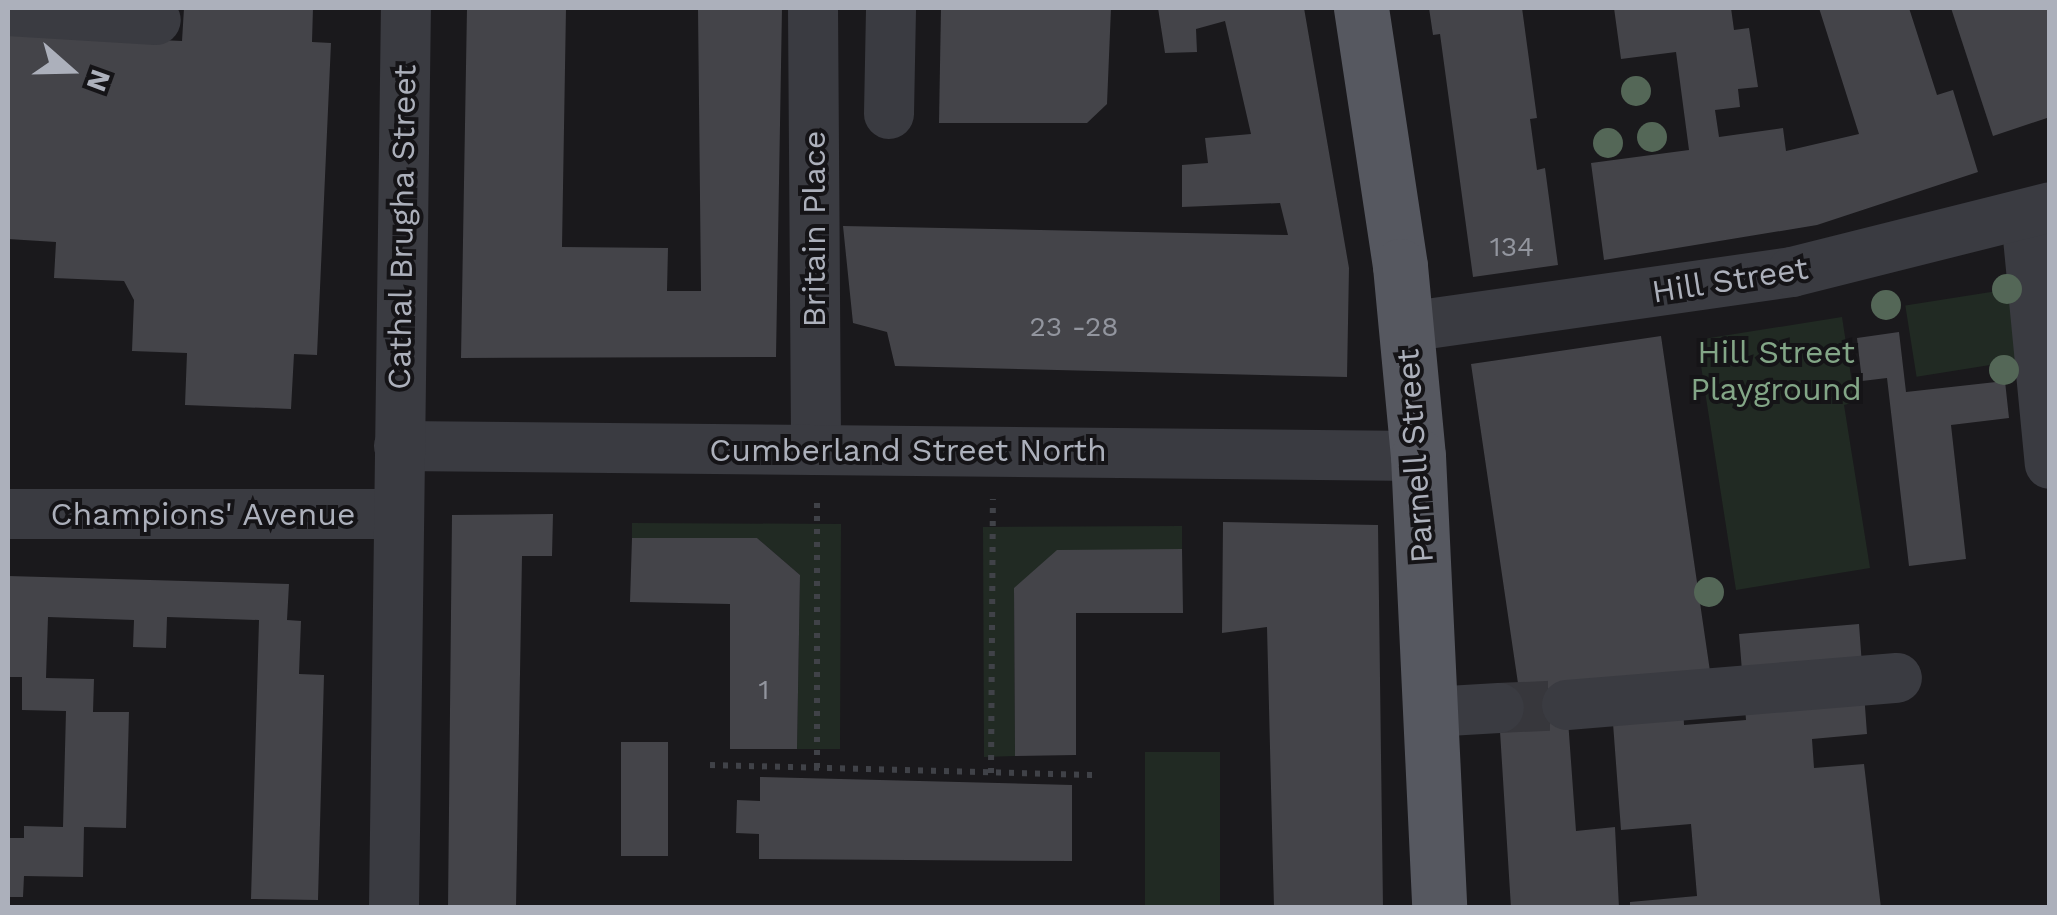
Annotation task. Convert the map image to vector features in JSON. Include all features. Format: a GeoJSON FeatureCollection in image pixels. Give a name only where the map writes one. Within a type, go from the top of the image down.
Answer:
{"type":"FeatureCollection","features":[{"type":"Feature","properties":{"kind":"main road","name":"Parnell Street"},"geometry":{"type":"LineString","coordinates":[[1361,8],[1406,327],[1418,456],[1439,908]]}},
{"type":"Feature","properties":{"kind":"street","name":"Cathal Brugha Street"},"geometry":{"type":"LineString","coordinates":[[394,908],[406,8]]}},
{"type":"Feature","properties":{"kind":"street","name":"Britain Place"},"geometry":{"type":"LineString","coordinates":[[812,8],[816,450]]}},
{"type":"Feature","properties":{"kind":"street"},"geometry":{"type":"LineString","coordinates":[[890,114],[891,8]]}},
{"type":"Feature","properties":{"kind":"street"},"geometry":{"type":"LineString","coordinates":[[8,11],[156,20]]}},
{"type":"Feature","properties":{"kind":"street"},"geometry":{"type":"LineString","coordinates":[[2038,212],[2050,464]]}},
{"type":"Feature","properties":{"kind":"street","name":"Hill Street"},"geometry":{"type":"LineString","coordinates":[[1406,327],[1792,272],[2038,212]]}},
{"type":"Feature","properties":{"kind":"street","name":"Cumberland Street North"},"geometry":{"type":"LineString","coordinates":[[398,446],[1418,456]]}},
{"type":"Feature","properties":{"kind":"street","name":"Champions' Avenue"},"geometry":{"type":"LineString","coordinates":[[8,514],[398,514]]}},
{"type":"Feature","properties":{"kind":"street"},"geometry":{"type":"LineString","coordinates":[[1567,705],[1897,678]]}},
{"type":"Feature","properties":{"kind":"street"},"geometry":{"type":"LineString","coordinates":[[1432,712],[1499,708]]}},
{"type":"Feature","properties":{"kind":"path"},"geometry":{"type":"LineString","coordinates":[[816,450],[817,768]]}},
{"type":"Feature","properties":{"kind":"path"},"geometry":{"type":"LineString","coordinates":[[991,772],[992,451]]}},
{"type":"Feature","properties":{"kind":"path"},"geometry":{"type":"LineString","coordinates":[[710,765],[1100,775]]}},
{"type":"Feature","properties":{"kind":"green space","name":"Hill Street Playground"},"geometry":{"type":"Polygon","coordinates":[[[2010,289],[2021,360],[1917,377],[1905,306],[2010,289]]]}},
{"type":"Feature","properties":{"kind":"green space"},"geometry":{"type":"Polygon","coordinates":[[[1842,317],[1855,402],[1844,405],[1870,568],[1736,590],[1697,340],[1842,317]]]}},
{"type":"Feature","properties":{"kind":"green space"},"geometry":{"type":"Polygon","coordinates":[[[632,523],[841,524],[840,749],[797,749],[800,575],[757,538],[632,538],[632,523]]]}},
{"type":"Feature","properties":{"kind":"green space"},"geometry":{"type":"Polygon","coordinates":[[[1182,526],[1182,549],[1014,588],[1015,756],[984,757],[983,527],[1182,526]]]}},
{"type":"Feature","properties":{"kind":"green space"},"geometry":{"type":"Polygon","coordinates":[[[1145,752],[1220,752],[1220,907],[1145,907],[1145,752]]]}},
{"type":"Feature","properties":{"kind":"building"},"geometry":{"type":"Polygon","coordinates":[[[184,8],[313,8],[312,42],[331,43],[317,355],[294,354],[291,409],[185,405],[187,353],[132,351],[134,300],[124,281],[54,278],[56,242],[8,239],[8,33],[182,41],[184,8]]]}},
{"type":"Feature","properties":{"kind":"building"},"geometry":{"type":"Polygon","coordinates":[[[467,8],[566,8],[562,247],[668,248],[667,291],[701,291],[698,8],[782,8],[776,357],[461,358],[467,8]]]}},
{"type":"Feature","properties":{"kind":"building"},"geometry":{"type":"Polygon","coordinates":[[[941,8],[1111,8],[1107,104],[1087,123],[939,123],[941,8]]]}},
{"type":"Feature","properties":{"kind":"building"},"geometry":{"type":"Polygon","coordinates":[[[1158,8],[1304,8],[1349,268],[1347,377],[895,366],[887,332],[853,323],[843,226],[1288,235],[1280,203],[1182,207],[1182,165],[1208,163],[1205,138],[1251,134],[1225,21],[1196,29],[1197,52],[1165,53],[1158,8]]]}},
{"type":"Feature","properties":{"kind":"building"},"geometry":{"type":"Polygon","coordinates":[[[1429,8],[1522,8],[1537,118],[1530,119],[1537,170],[1545,168],[1558,265],[1473,277],[1440,34],[1433,35],[1429,8]]]}},
{"type":"Feature","properties":{"kind":"building"},"geometry":{"type":"Polygon","coordinates":[[[1614,8],[1731,8],[1734,30],[1749,28],[1758,87],[1738,89],[1740,107],[1715,110],[1719,137],[1783,128],[1786,151],[1859,134],[1819,8],[1909,8],[1937,95],[1953,90],[1978,172],[1817,225],[1604,260],[1591,163],[1689,150],[1676,52],[1621,59],[1614,8]]]}},
{"type":"Feature","properties":{"kind":"building"},"geometry":{"type":"Polygon","coordinates":[[[1951,8],[2050,8],[2050,117],[1993,136],[1951,8]]]}},
{"type":"Feature","properties":{"kind":"building"},"geometry":{"type":"Polygon","coordinates":[[[1899,332],[1906,392],[2005,381],[2009,418],[1951,425],[1966,559],[1909,566],[1887,378],[1862,381],[1857,338],[1899,332]]]}},
{"type":"Feature","properties":{"kind":"building"},"geometry":{"type":"Polygon","coordinates":[[[1661,336],[1711,678],[1566,692],[1576,831],[1615,827],[1619,908],[1511,908],[1498,699],[1520,697],[1471,364],[1661,336]]]}},
{"type":"Feature","properties":{"kind":"building"},"geometry":{"type":"Polygon","coordinates":[[[553,514],[552,556],[522,556],[516,908],[448,908],[452,515],[553,514]]]}},
{"type":"Feature","properties":{"kind":"building"},"geometry":{"type":"Polygon","coordinates":[[[1223,522],[1378,525],[1383,908],[1274,908],[1267,627],[1222,633],[1223,522]]]}},
{"type":"Feature","properties":{"kind":"building"},"geometry":{"type":"Polygon","coordinates":[[[632,538],[757,538],[800,575],[797,749],[730,749],[730,604],[630,602],[632,538]]]}},
{"type":"Feature","properties":{"kind":"building"},"geometry":{"type":"Polygon","coordinates":[[[1182,549],[1183,613],[1076,613],[1076,755],[1015,756],[1014,588],[1057,550],[1182,549]]]}},
{"type":"Feature","properties":{"kind":"building"},"geometry":{"type":"Polygon","coordinates":[[[8,576],[289,584],[287,620],[301,621],[299,674],[324,675],[318,900],[251,899],[259,620],[167,617],[166,648],[133,647],[134,620],[48,617],[46,678],[94,679],[93,712],[129,712],[126,828],[84,827],[83,877],[24,876],[23,897],[8,897],[8,838],[24,838],[24,826],[63,827],[66,711],[22,710],[22,677],[8,677],[8,576]]]}},
{"type":"Feature","properties":{"kind":"building"},"geometry":{"type":"Polygon","coordinates":[[[1859,624],[1867,734],[1812,739],[1814,768],[1864,764],[1881,908],[1630,908],[1630,902],[1697,896],[1691,824],[1621,830],[1612,710],[1683,704],[1684,725],[1746,720],[1739,634],[1859,624]]]}},
{"type":"Feature","properties":{"kind":"building"},"geometry":{"type":"Polygon","coordinates":[[[621,742],[668,742],[668,856],[621,856],[621,742]]]}},
{"type":"Feature","properties":{"kind":"building"},"geometry":{"type":"Polygon","coordinates":[[[760,777],[1072,785],[1072,861],[759,859],[759,834],[736,833],[737,800],[760,801],[760,777]]]}},
{"type":"Feature","properties":{"kind":"tunnel"},"geometry":{"type":"LineString","coordinates":[[1499,708],[1567,705]]}}]}
